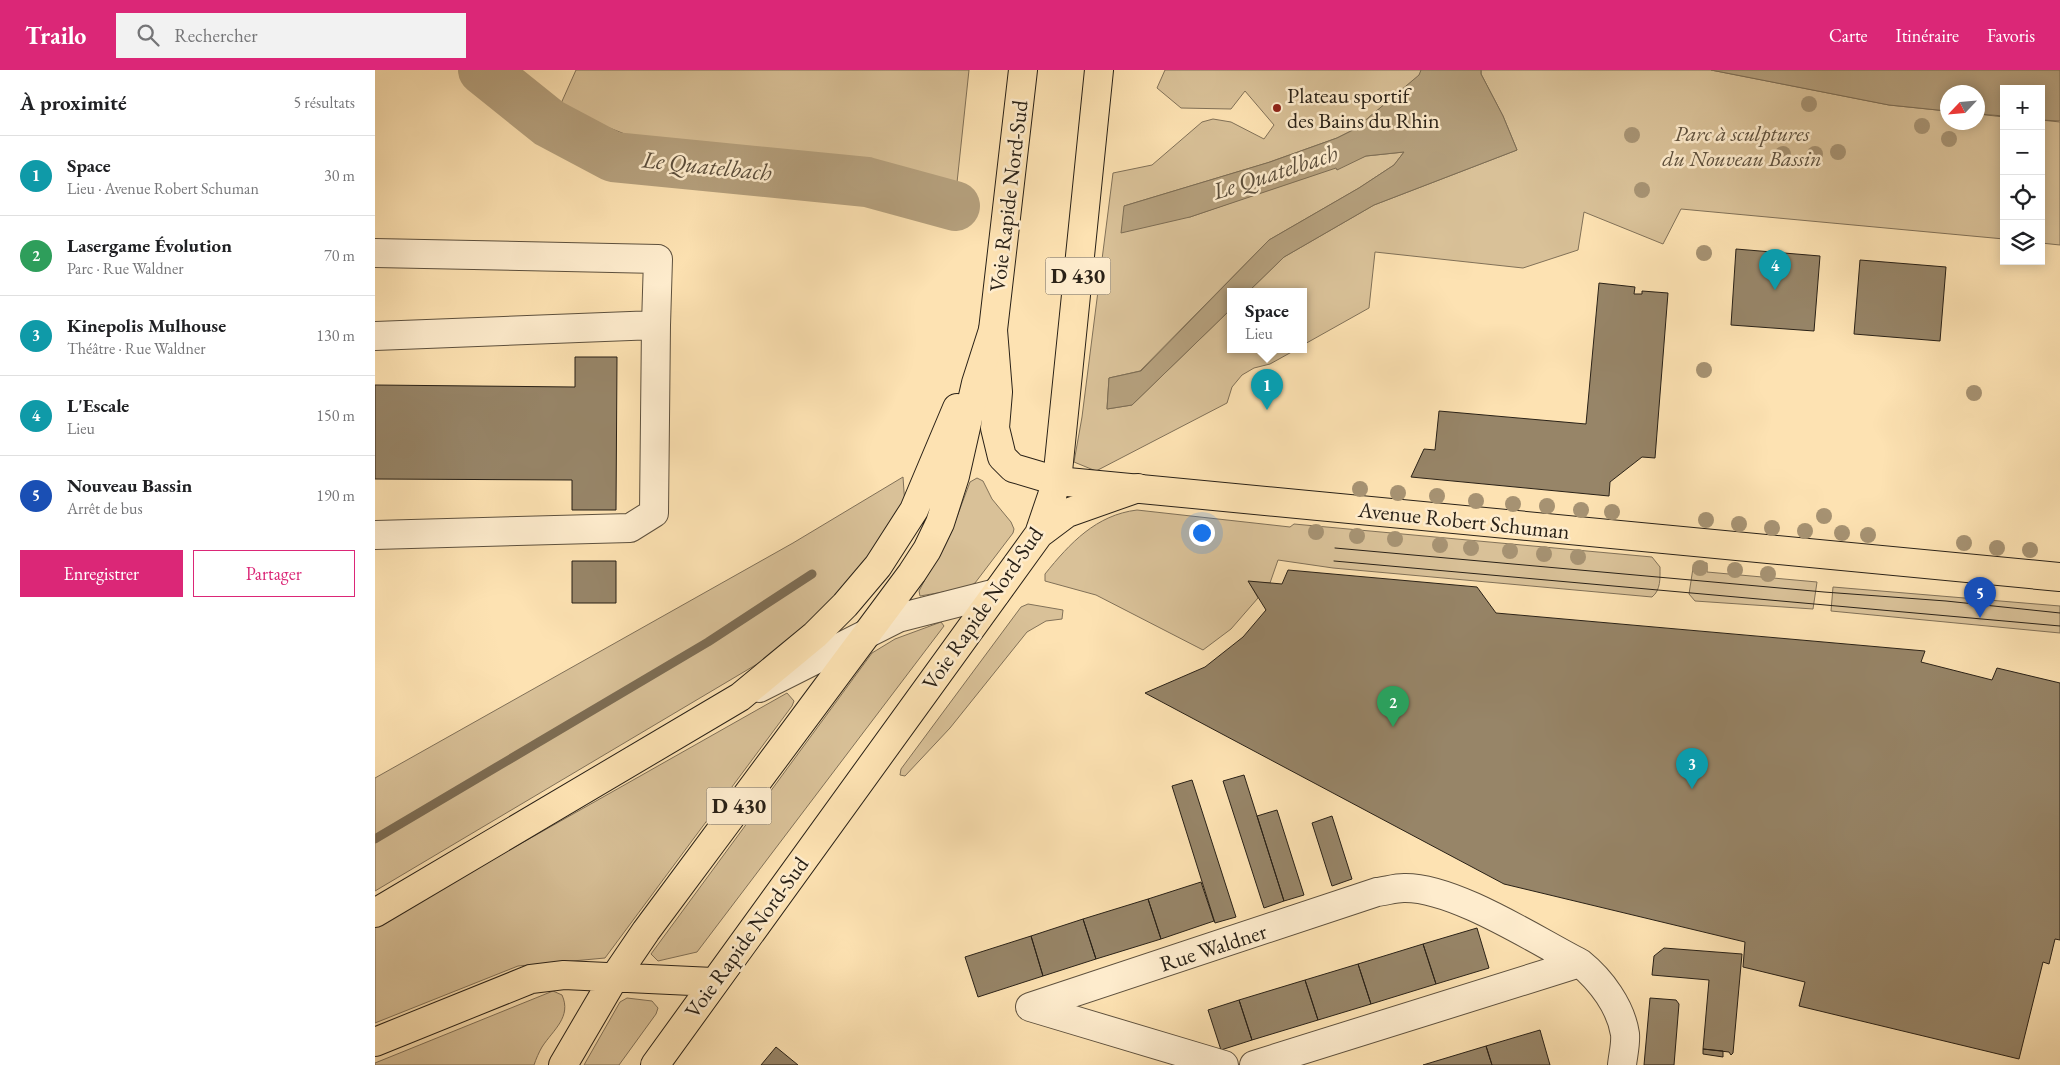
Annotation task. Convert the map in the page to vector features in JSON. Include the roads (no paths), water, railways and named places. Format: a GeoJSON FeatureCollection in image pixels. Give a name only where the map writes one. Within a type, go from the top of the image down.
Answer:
{"type":"FeatureCollection","features":[{"type":"Feature","properties":{"kind":"main road","name":"Voie Rapide Nord-Sud"},"geometry":{"type":"LineString","coordinates":[[563,1065],[614,978],[927,550],[939,523],[955,476],[976,383],[993,330],[1023,70]]}},
{"type":"Feature","properties":{"kind":"main road","name":"Voie Rapide Nord-Sud"},"geometry":{"type":"LineString","coordinates":[[655,1065],[713,982],[1039,534],[1057,481],[1099,70]]}},
{"type":"Feature","properties":{"kind":"main road","name":"Avenue Robert Schuman"},"geometry":{"type":"LineString","coordinates":[[993,330],[998,392],[995,428],[1002,457],[1013,468],[1057,481],[2060,577]]}},
{"type":"Feature","properties":{"kind":"main road"},"geometry":{"type":"LineString","coordinates":[[375,913],[740,697],[815,635],[845,605],[878,566],[914,510],[937,460],[953,414],[976,383]]}},
{"type":"Feature","properties":{"kind":"main road"},"geometry":{"type":"LineString","coordinates":[[1039,534],[1067,513],[1137,488]]}},
{"type":"Feature","properties":{"kind":"main road"},"geometry":{"type":"LineString","coordinates":[[375,1042],[531,979],[565,975],[713,982]]}},
{"type":"Feature","properties":{"kind":"street"},"geometry":{"type":"LineString","coordinates":[[375,253],[658,259],[654,513],[630,528],[375,535]]}},
{"type":"Feature","properties":{"kind":"street"},"geometry":{"type":"LineString","coordinates":[[375,336],[656,325]]}},
{"type":"Feature","properties":{"kind":"street"},"geometry":{"type":"LineString","coordinates":[[740,697],[898,618],[996,593]]}},
{"type":"Feature","properties":{"kind":"street","name":"Rue Waldner"},"geometry":{"type":"LineString","coordinates":[[1224,1065],[1031,1007],[1377,892],[1404,888],[1426,890],[1461,900],[1580,963],[1597,977],[1615,1007],[1625,1034],[1622,1065]]}},
{"type":"Feature","properties":{"kind":"street"},"geometry":{"type":"LineString","coordinates":[[1254,1065],[1580,963]]}},
{"type":"Feature","properties":{"kind":"street"},"geometry":{"type":"LineString","coordinates":[[1089,988],[1083,997],[1081,1006],[1084,1015],[1095,1027]]}},
{"type":"Feature","properties":{"kind":"water"},"geometry":{"type":"Polygon","coordinates":[[[1421,70],[1481,70],[1481,74],[1503,116],[1517,150],[1374,205],[1284,257],[1252,288],[1227,288],[1227,313],[1132,405],[1107,409],[1109,378],[1141,371],[1269,240],[1359,188],[1394,165],[1404,152],[1366,156],[1337,170],[1336,168],[1190,217],[1121,233],[1124,206],[1270,162],[1337,138],[1355,129],[1419,75],[1421,70]]]}},
{"type":"Feature","properties":{"kind":"water"},"geometry":{"type":"Polygon","coordinates":[[[1711,70],[2060,70],[2060,121],[2045,120],[2045,85],[2000,85],[2000,116],[1985,115],[1985,85],[1940,85],[1940,110],[1889,105],[1711,70]]]}},
{"type":"Feature","properties":{"kind":"waterway","name":"Le Quatelbach"},"geometry":{"type":"LineString","coordinates":[[483,70],[549,123],[613,157],[867,182],[955,206]]}},
{"type":"Feature","properties":{"kind":"waterway"},"geometry":{"type":"LineString","coordinates":[[375,839],[708,642],[812,574]]}},
{"type":"Feature","properties":{"kind":"tram line"},"geometry":{"type":"LineString","coordinates":[[1335,548],[1824,592],[1946,601],[2060,613]]}},
{"type":"Feature","properties":{"kind":"tram line"},"geometry":{"type":"LineString","coordinates":[[1334,561],[2060,626]]}},
{"type":"Feature","properties":{"kind":"place","name":"Plateau sportif des Bains du Rhin"},"geometry":{"type":"Point","coordinates":[1277,108]}},
{"type":"Feature","properties":{"kind":"place","name":"L'Escale"},"geometry":{"type":"Point","coordinates":[1775,290]}},
{"type":"Feature","properties":{"kind":"place","name":"Space"},"geometry":{"type":"Point","coordinates":[1267,410]}},
{"type":"Feature","properties":{"kind":"place","name":"Nouveau Bassin"},"geometry":{"type":"Point","coordinates":[1980,618]}},
{"type":"Feature","properties":{"kind":"place","name":"Lasergame Évolution"},"geometry":{"type":"Point","coordinates":[1393,727]}},
{"type":"Feature","properties":{"kind":"place","name":"Kinepolis Mulhouse"},"geometry":{"type":"Point","coordinates":[1692,789]}},
{"type":"Feature","properties":{"kind":"park label","name":"Parc à sculptures du Nouveau Bassin"},"geometry":{"type":"Point","coordinates":[1742,146]}}]}
